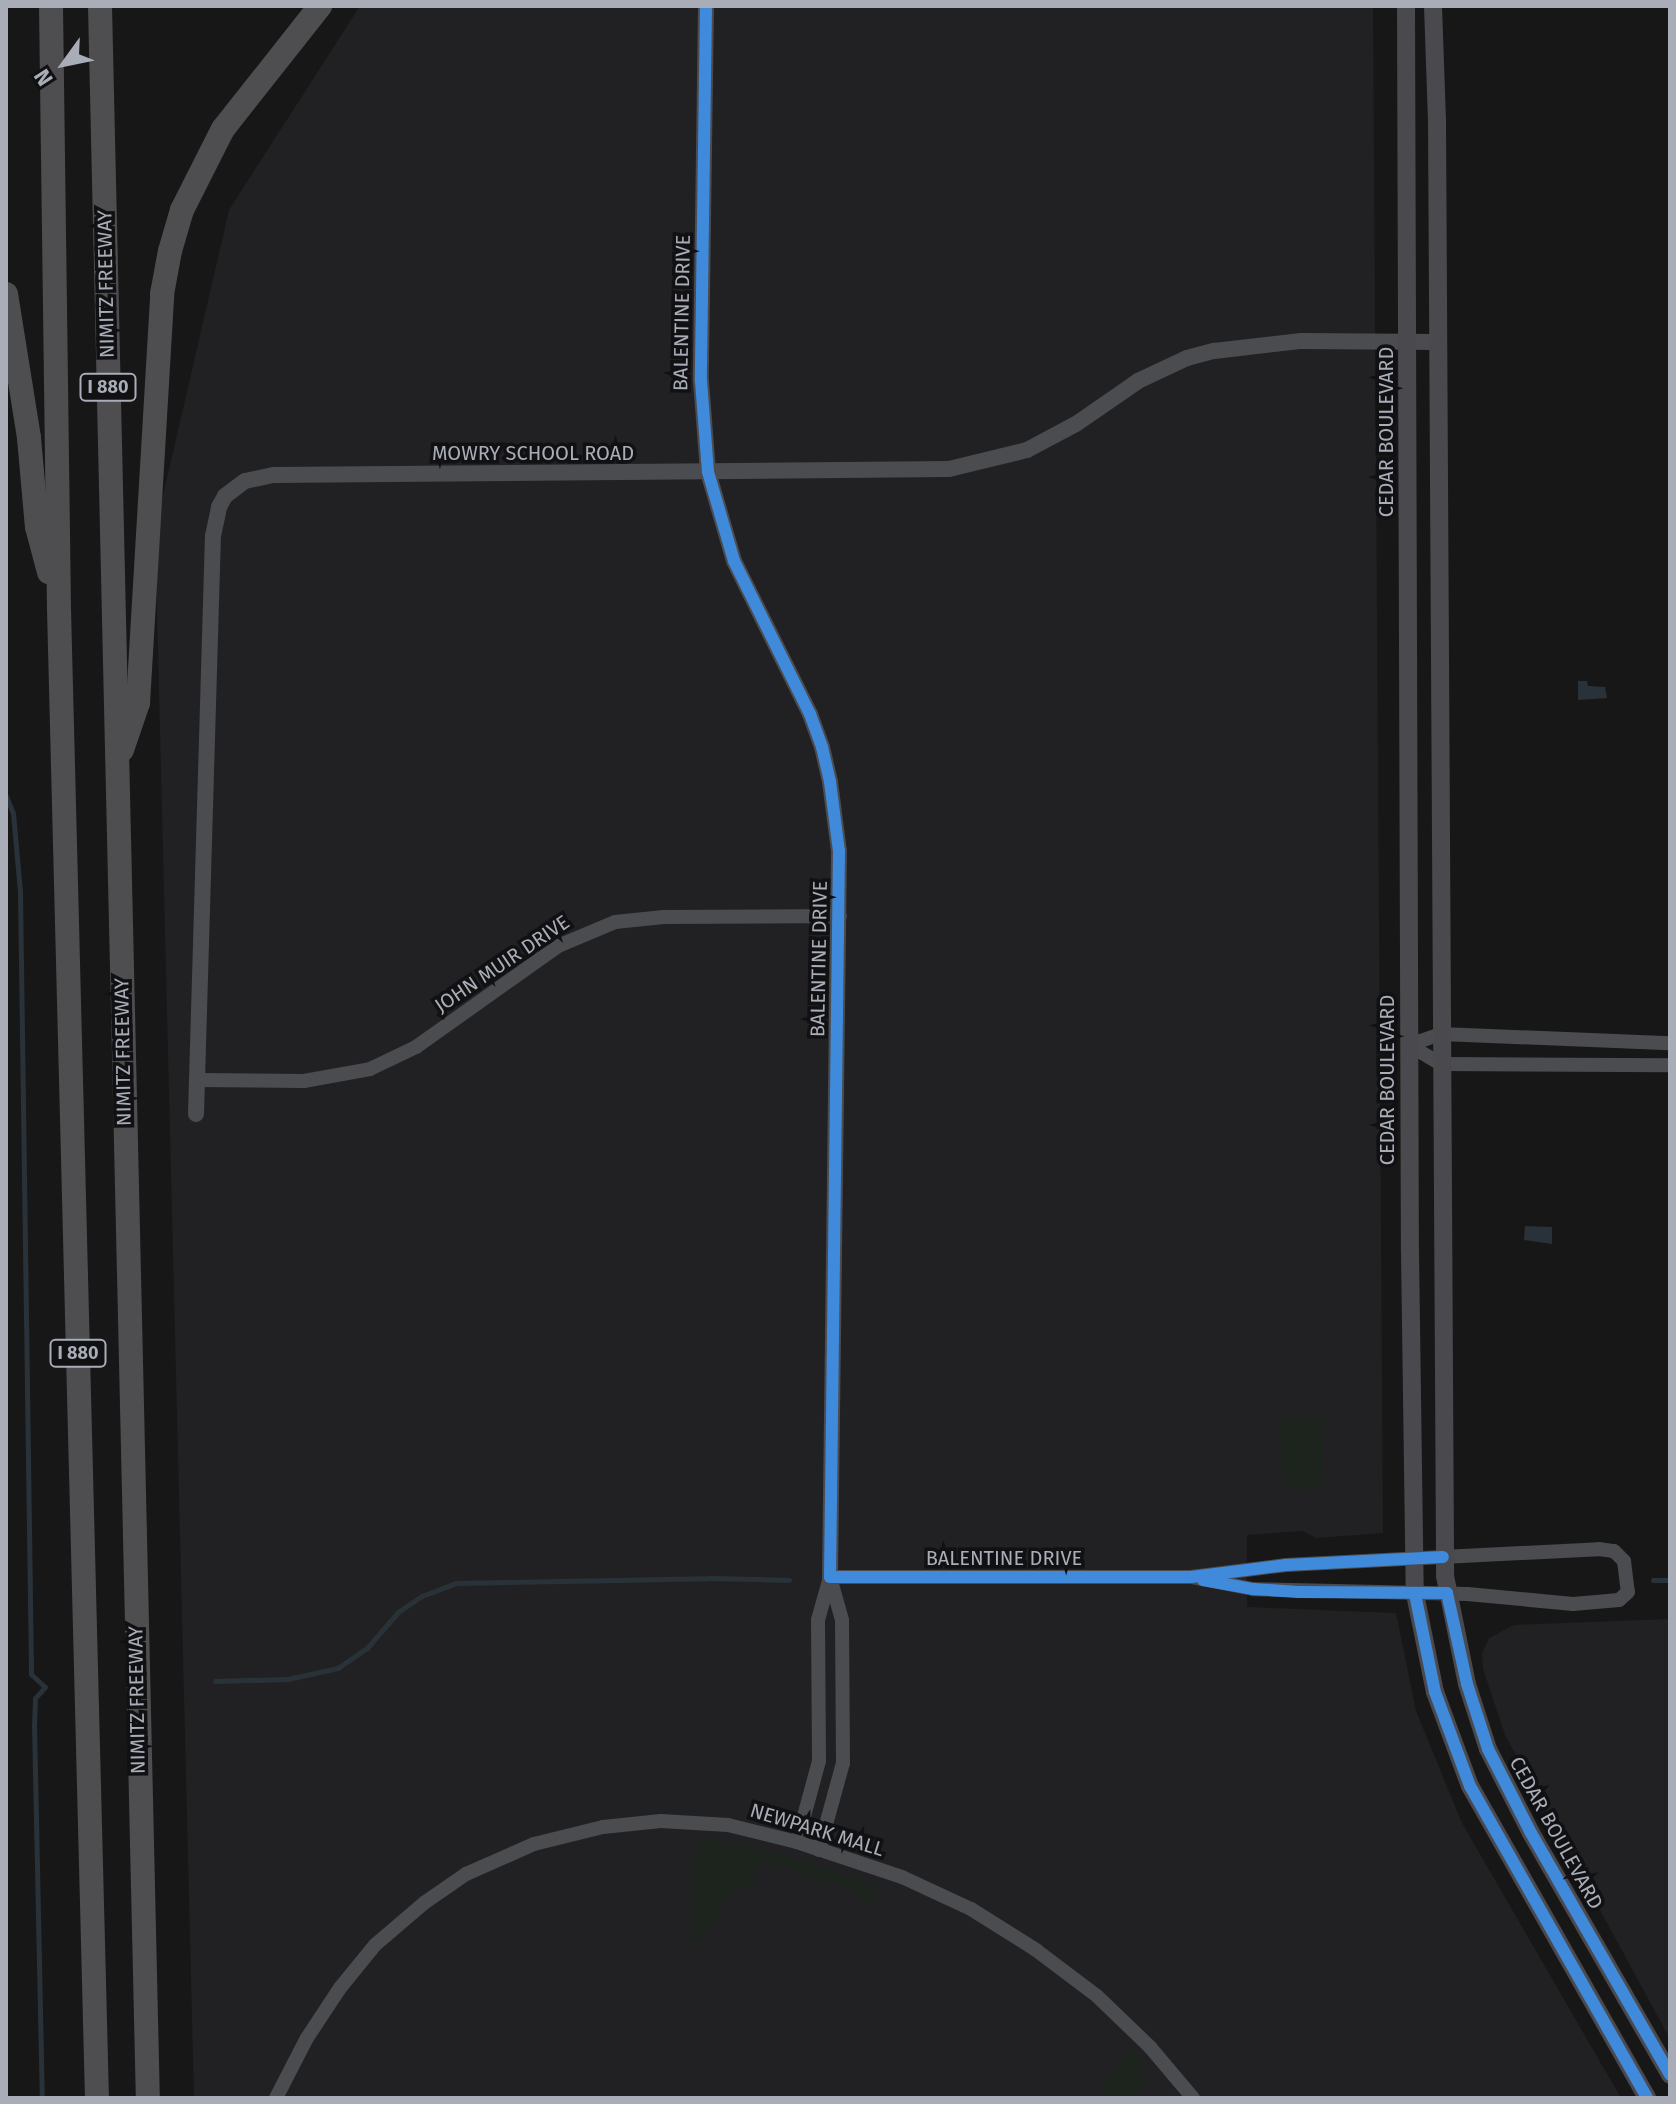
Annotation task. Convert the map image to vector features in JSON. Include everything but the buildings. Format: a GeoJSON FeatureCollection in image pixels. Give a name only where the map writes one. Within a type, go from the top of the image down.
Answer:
{"type":"FeatureCollection","features":[{"type":"Feature","properties":{"kind":"highway","name":"I 880"},"geometry":{"type":"LineString","coordinates":[[51,6],[59,609],[97,2098]]}},
{"type":"Feature","properties":{"kind":"highway","name":"NIMITZ FREEWAY"},"geometry":{"type":"LineString","coordinates":[[100,6],[148,2098]]}},
{"type":"Feature","properties":{"kind":"highway"},"geometry":{"type":"LineString","coordinates":[[116,768],[138,703],[162,294],[170,251],[182,210],[223,129],[320,6]]}},
{"type":"Feature","properties":{"kind":"highway"},"geometry":{"type":"LineString","coordinates":[[6,294],[29,438],[37,527],[59,609]]}},
{"type":"Feature","properties":{"kind":"main road","name":"CEDAR BOULEVARD"},"geometry":{"type":"LineString","coordinates":[[1406,6],[1409,1045],[1412,1558],[1415,1594],[1435,1692],[1470,1786],[1647,2098]]}},
{"type":"Feature","properties":{"kind":"main road","name":"CEDAR BOULEVARD"},"geometry":{"type":"LineString","coordinates":[[1433,6],[1438,342],[1443,1557],[1447,1593],[1467,1684],[1488,1749],[1531,1833],[1670,2075]]}},
{"type":"Feature","properties":{"kind":"street","name":"BALENTINE DRIVE"},"geometry":{"type":"LineString","coordinates":[[706,6],[701,381],[708,472],[734,561],[810,714],[822,747],[837,819],[840,916],[830,1577],[818,1620],[819,1761],[797,1842]]}},
{"type":"Feature","properties":{"kind":"street","name":"MOWRY SCHOOL ROAD"},"geometry":{"type":"LineString","coordinates":[[196,1114],[214,520],[225,496],[245,481],[274,475],[919,470],[976,465],[1052,438],[1138,381],[1187,358],[1270,342],[1438,342]]}},
{"type":"Feature","properties":{"kind":"street","name":"JOHN MUIR DRIVE"},"geometry":{"type":"LineString","coordinates":[[196,1080],[304,1081],[370,1069],[416,1047],[558,946],[613,923],[664,917],[840,916]]}},
{"type":"Feature","properties":{"kind":"street"},"geometry":{"type":"LineString","coordinates":[[1409,1045],[1441,1034],[1670,1043]]}},
{"type":"Feature","properties":{"kind":"street"},"geometry":{"type":"LineString","coordinates":[[1409,1045],[1441,1064],[1670,1065]]}},
{"type":"Feature","properties":{"kind":"street","name":"BALENTINE DRIVE"},"geometry":{"type":"LineString","coordinates":[[830,1577],[1191,1577],[1246,1569],[1599,1549],[1614,1551],[1624,1561],[1628,1592],[1619,1600],[1573,1604],[1447,1593],[1253,1589],[1191,1577]]}},
{"type":"Feature","properties":{"kind":"street","name":"BALENTINE DRIVE"},"geometry":{"type":"LineString","coordinates":[[819,1850],[843,1763],[842,1620],[830,1577]]}},
{"type":"Feature","properties":{"kind":"street","name":"NEWPARK MALL"},"geometry":{"type":"LineString","coordinates":[[276,2098],[307,2038],[364,1958],[403,1919],[466,1874],[534,1844],[570,1833],[632,1823],[728,1825],[797,1842],[938,1893],[1036,1950],[1123,2020],[1193,2098]]}},
{"type":"Feature","properties":{"kind":"shaded area"},"geometry":{"type":"Polygon","coordinates":[[[360,6],[1373,6],[1383,1533],[1316,1538],[1303,1531],[1247,1535],[1247,1607],[1396,1613],[1416,1711],[1462,1823],[1621,2098],[194,2098],[155,530],[229,210],[360,6]]]}},
{"type":"Feature","properties":{"kind":"shaded area"},"geometry":{"type":"Polygon","coordinates":[[[1578,681],[1587,681],[1588,686],[1605,687],[1607,698],[1578,700],[1578,681]]]}},
{"type":"Feature","properties":{"kind":"shaded area"},"geometry":{"type":"Polygon","coordinates":[[[1525,1226],[1552,1227],[1552,1244],[1524,1240],[1525,1226]]]}},
{"type":"Feature","properties":{"kind":"shaded area"},"geometry":{"type":"Polygon","coordinates":[[[1325,1417],[1322,1489],[1283,1489],[1280,1418],[1325,1417]]]}},
{"type":"Feature","properties":{"kind":"shaded area"},"geometry":{"type":"Polygon","coordinates":[[[1670,1619],[1670,2039],[1505,1735],[1483,1669],[1482,1654],[1489,1638],[1514,1625],[1670,1619]]]}},
{"type":"Feature","properties":{"kind":"shaded area"},"geometry":{"type":"Polygon","coordinates":[[[709,1840],[772,1851],[876,1885],[879,1899],[867,1904],[859,1901],[861,1893],[766,1861],[748,1888],[736,1885],[696,1947],[696,1856],[701,1844],[709,1840]]]}},
{"type":"Feature","properties":{"kind":"shaded area"},"geometry":{"type":"Polygon","coordinates":[[[1130,2049],[1144,2064],[1142,2084],[1125,2098],[1098,2098],[1130,2049]]]}},
{"type":"Feature","properties":{"kind":"waterway"},"geometry":{"type":"LineString","coordinates":[[6,796],[13,813],[20,892],[31,1674],[45,1687],[35,1698],[34,1724],[42,2098]]}},
{"type":"Feature","properties":{"kind":"waterway"},"geometry":{"type":"LineString","coordinates":[[215,1681],[288,1679],[338,1668],[367,1648],[398,1612],[422,1596],[456,1583],[709,1578],[789,1580]]}},
{"type":"Feature","properties":{"kind":"waterway"},"geometry":{"type":"LineString","coordinates":[[1653,1580],[1670,1580]]}},
{"type":"Feature","properties":{"kind":"cycle path"},"geometry":{"type":"LineString","coordinates":[[706,6],[701,381],[708,472],[734,561],[810,714],[822,747],[839,851],[830,1577],[1191,1577],[1286,1565],[1443,1557]]}},
{"type":"Feature","properties":{"kind":"cycle path"},"geometry":{"type":"LineString","coordinates":[[1203,1580],[1253,1589],[1298,1592],[1447,1593],[1467,1684],[1488,1749],[1531,1833],[1670,2075]]}},
{"type":"Feature","properties":{"kind":"cycle path"},"geometry":{"type":"LineString","coordinates":[[1415,1594],[1435,1692],[1470,1786],[1647,2098]]}}]}
